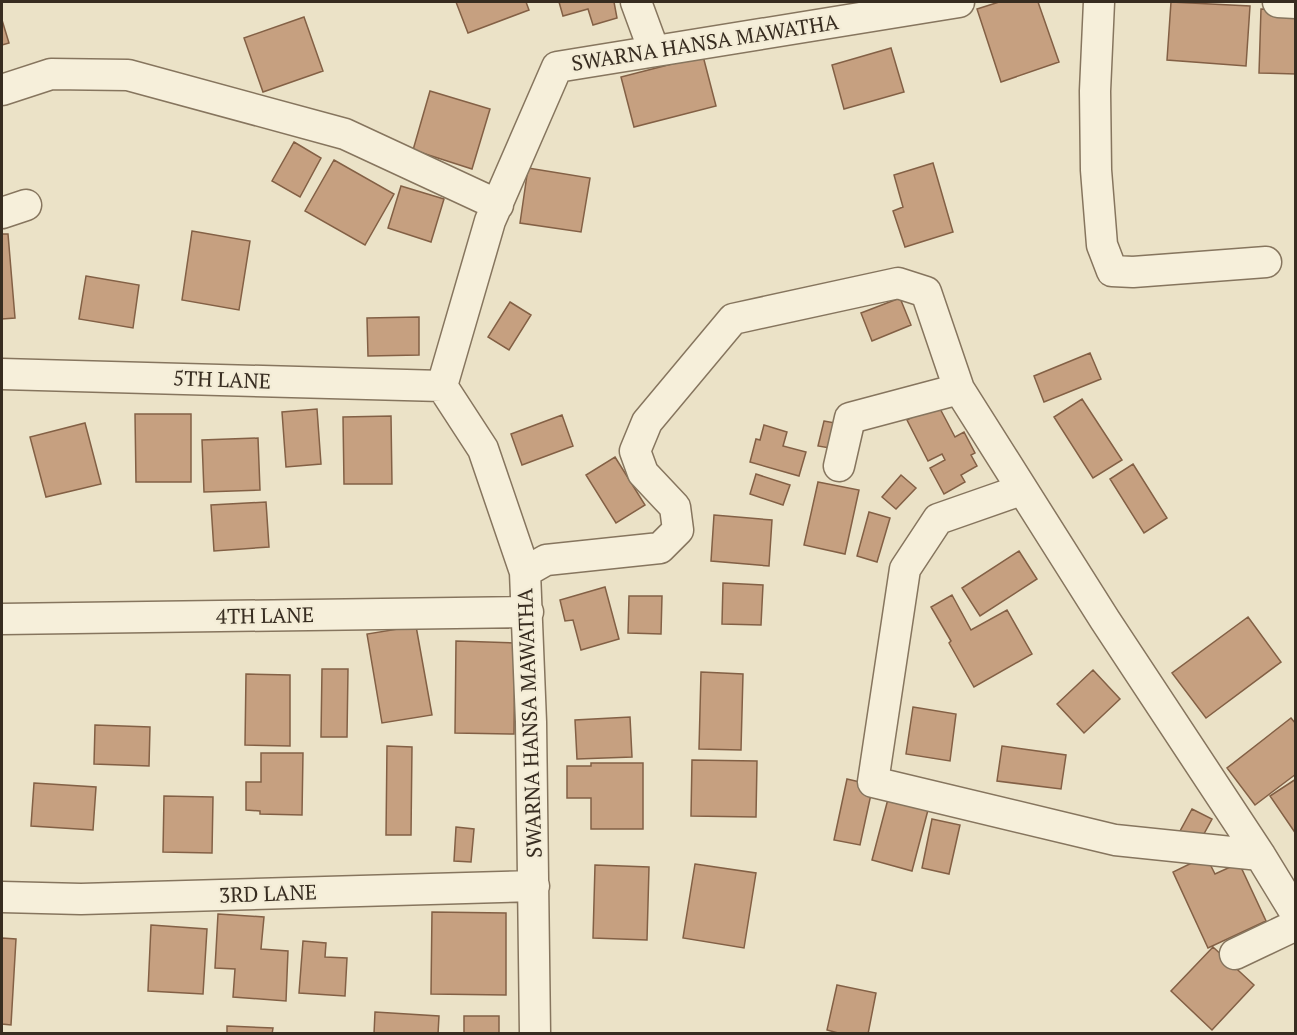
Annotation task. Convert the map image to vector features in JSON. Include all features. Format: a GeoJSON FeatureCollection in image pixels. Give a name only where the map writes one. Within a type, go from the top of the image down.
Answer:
{"type":"FeatureCollection","features":[{"type":"Feature","properties":{"kind":"street"},"geometry":{"type":"LineString","coordinates":[[636,2],[654,51]]}},
{"type":"Feature","properties":{"kind":"street","name":"SWARNA HANSA MAWATHA"},"geometry":{"type":"LineString","coordinates":[[535,1034],[534,886],[528,612],[525,572],[483,449],[442,386],[490,221],[557,67],[959,2]]}},
{"type":"Feature","properties":{"kind":"street"},"geometry":{"type":"LineString","coordinates":[[1100,2],[1095,91],[1096,170],[1102,245],[1112,271],[1133,272],[1266,262]]}},
{"type":"Feature","properties":{"kind":"street"},"geometry":{"type":"LineString","coordinates":[[1278,2],[1296,3]]}},
{"type":"Feature","properties":{"kind":"street"},"geometry":{"type":"LineString","coordinates":[[2,90],[51,74],[128,75],[345,134],[498,205]]}},
{"type":"Feature","properties":{"kind":"street"},"geometry":{"type":"LineString","coordinates":[[525,572],[546,560],[660,548],[678,530],[675,507],[643,473],[634,451],[647,422],[733,319],[898,283],[926,292],[959,389],[1021,490],[1260,855],[1296,914]]}},
{"type":"Feature","properties":{"kind":"street","name":"5TH LANE"},"geometry":{"type":"LineString","coordinates":[[2,374],[442,386]]}},
{"type":"Feature","properties":{"kind":"street"},"geometry":{"type":"LineString","coordinates":[[838,466],[850,418],[959,389]]}},
{"type":"Feature","properties":{"kind":"street"},"geometry":{"type":"LineString","coordinates":[[1021,490],[938,519],[904,569],[873,782],[1115,840],[1260,855]]}},
{"type":"Feature","properties":{"kind":"street","name":"4TH LANE"},"geometry":{"type":"LineString","coordinates":[[2,619],[528,612]]}},
{"type":"Feature","properties":{"kind":"street","name":"3RD LANE"},"geometry":{"type":"LineString","coordinates":[[2,897],[81,899],[534,886]]}},
{"type":"Feature","properties":{"kind":"street"},"geometry":{"type":"LineString","coordinates":[[1235,954],[1296,925]]}},
{"type":"Feature","properties":{"kind":"building"},"geometry":{"type":"Polygon","coordinates":[[[456,2],[526,2],[529,10],[468,33],[456,2]]]}},
{"type":"Feature","properties":{"kind":"building"},"geometry":{"type":"Polygon","coordinates":[[[559,2],[614,2],[617,18],[593,25],[588,9],[563,16],[559,2]]]}},
{"type":"Feature","properties":{"kind":"building"},"geometry":{"type":"Polygon","coordinates":[[[999,2],[1038,2],[1059,62],[1001,82],[977,9],[999,2]]]}},
{"type":"Feature","properties":{"kind":"building"},"geometry":{"type":"Polygon","coordinates":[[[1171,2],[1250,6],[1246,66],[1167,60],[1171,2]]]}},
{"type":"Feature","properties":{"kind":"building"},"geometry":{"type":"Polygon","coordinates":[[[1261,9],[1296,10],[1296,74],[1259,73],[1261,9]]]}},
{"type":"Feature","properties":{"kind":"building"},"geometry":{"type":"Polygon","coordinates":[[[304,17],[323,71],[263,92],[244,38],[304,17]]]}},
{"type":"Feature","properties":{"kind":"building"},"geometry":{"type":"Polygon","coordinates":[[[2,20],[9,43],[2,45],[2,20]]]}},
{"type":"Feature","properties":{"kind":"building"},"geometry":{"type":"Polygon","coordinates":[[[891,48],[904,92],[844,109],[832,65],[891,48]]]}},
{"type":"Feature","properties":{"kind":"building"},"geometry":{"type":"Polygon","coordinates":[[[703,56],[716,106],[634,127],[621,77],[703,56]]]}},
{"type":"Feature","properties":{"kind":"building"},"geometry":{"type":"Polygon","coordinates":[[[430,91],[490,109],[472,169],[413,150],[430,91]]]}},
{"type":"Feature","properties":{"kind":"building"},"geometry":{"type":"Polygon","coordinates":[[[294,142],[321,158],[300,197],[272,181],[294,142]]]}},
{"type":"Feature","properties":{"kind":"building"},"geometry":{"type":"Polygon","coordinates":[[[334,160],[394,194],[365,245],[305,211],[334,160]]]}},
{"type":"Feature","properties":{"kind":"building"},"geometry":{"type":"Polygon","coordinates":[[[933,163],[953,232],[905,247],[893,211],[903,207],[894,175],[933,163]]]}},
{"type":"Feature","properties":{"kind":"building"},"geometry":{"type":"Polygon","coordinates":[[[528,168],[590,178],[581,232],[520,223],[528,168]]]}},
{"type":"Feature","properties":{"kind":"building"},"geometry":{"type":"Polygon","coordinates":[[[401,186],[444,199],[431,242],[388,228],[401,186]]]}},
{"type":"Feature","properties":{"kind":"building"},"geometry":{"type":"Polygon","coordinates":[[[192,231],[250,241],[239,310],[182,300],[192,231]]]}},
{"type":"Feature","properties":{"kind":"building"},"geometry":{"type":"Polygon","coordinates":[[[2,234],[8,234],[15,318],[2,319],[2,234]]]}},
{"type":"Feature","properties":{"kind":"building"},"geometry":{"type":"Polygon","coordinates":[[[86,276],[139,285],[133,328],[79,319],[86,276]]]}},
{"type":"Feature","properties":{"kind":"building"},"geometry":{"type":"Polygon","coordinates":[[[900,298],[911,325],[872,341],[861,313],[900,298]]]}},
{"type":"Feature","properties":{"kind":"building"},"geometry":{"type":"Polygon","coordinates":[[[510,302],[531,315],[509,350],[488,337],[510,302]]]}},
{"type":"Feature","properties":{"kind":"building"},"geometry":{"type":"Polygon","coordinates":[[[419,317],[419,355],[368,356],[367,318],[419,317]]]}},
{"type":"Feature","properties":{"kind":"building"},"geometry":{"type":"Polygon","coordinates":[[[1090,353],[1101,379],[1044,402],[1034,376],[1090,353]]]}},
{"type":"Feature","properties":{"kind":"building"},"geometry":{"type":"Polygon","coordinates":[[[1082,399],[1122,460],[1093,478],[1054,417],[1082,399]]]}},
{"type":"Feature","properties":{"kind":"building"},"geometry":{"type":"Polygon","coordinates":[[[937,403],[955,437],[964,432],[975,453],[971,455],[977,466],[961,475],[965,482],[944,494],[930,468],[945,460],[942,454],[928,461],[907,420],[937,403]]]}},
{"type":"Feature","properties":{"kind":"building"},"geometry":{"type":"Polygon","coordinates":[[[317,409],[321,464],[286,467],[282,412],[317,409]]]}},
{"type":"Feature","properties":{"kind":"building"},"geometry":{"type":"Polygon","coordinates":[[[135,414],[191,414],[191,482],[136,482],[135,414]]]}},
{"type":"Feature","properties":{"kind":"building"},"geometry":{"type":"Polygon","coordinates":[[[562,415],[573,446],[522,465],[511,434],[562,415]]]}},
{"type":"Feature","properties":{"kind":"building"},"geometry":{"type":"Polygon","coordinates":[[[391,416],[392,484],[344,484],[343,417],[391,416]]]}},
{"type":"Feature","properties":{"kind":"building"},"geometry":{"type":"Polygon","coordinates":[[[824,421],[846,425],[841,450],[818,446],[824,421]]]}},
{"type":"Feature","properties":{"kind":"building"},"geometry":{"type":"Polygon","coordinates":[[[85,423],[101,484],[46,497],[30,437],[85,423]]]}},
{"type":"Feature","properties":{"kind":"building"},"geometry":{"type":"Polygon","coordinates":[[[764,425],[787,432],[783,446],[806,452],[799,476],[750,462],[756,439],[760,440],[764,425]]]}},
{"type":"Feature","properties":{"kind":"building"},"geometry":{"type":"Polygon","coordinates":[[[258,438],[260,490],[204,492],[202,440],[258,438]]]}},
{"type":"Feature","properties":{"kind":"building"},"geometry":{"type":"Polygon","coordinates":[[[615,457],[645,505],[616,523],[586,475],[615,457]]]}},
{"type":"Feature","properties":{"kind":"building"},"geometry":{"type":"Polygon","coordinates":[[[1133,464],[1167,518],[1144,533],[1110,479],[1133,464]]]}},
{"type":"Feature","properties":{"kind":"building"},"geometry":{"type":"Polygon","coordinates":[[[756,474],[790,485],[783,505],[750,494],[756,474]]]}},
{"type":"Feature","properties":{"kind":"building"},"geometry":{"type":"Polygon","coordinates":[[[901,475],[916,488],[896,509],[882,497],[901,475]]]}},
{"type":"Feature","properties":{"kind":"building"},"geometry":{"type":"Polygon","coordinates":[[[818,482],[859,490],[845,554],[804,545],[818,482]]]}},
{"type":"Feature","properties":{"kind":"building"},"geometry":{"type":"Polygon","coordinates":[[[266,502],[269,547],[214,551],[211,505],[266,502]]]}},
{"type":"Feature","properties":{"kind":"building"},"geometry":{"type":"Polygon","coordinates":[[[869,512],[890,518],[877,562],[857,556],[869,512]]]}},
{"type":"Feature","properties":{"kind":"building"},"geometry":{"type":"Polygon","coordinates":[[[714,515],[772,520],[769,566],[711,561],[714,515]]]}},
{"type":"Feature","properties":{"kind":"building"},"geometry":{"type":"Polygon","coordinates":[[[1019,551],[1037,579],[980,616],[962,588],[1019,551]]]}},
{"type":"Feature","properties":{"kind":"building"},"geometry":{"type":"Polygon","coordinates":[[[723,583],[763,585],[761,625],[722,624],[723,583]]]}},
{"type":"Feature","properties":{"kind":"building"},"geometry":{"type":"Polygon","coordinates":[[[605,587],[619,639],[581,650],[573,620],[565,621],[560,600],[605,587]]]}},
{"type":"Feature","properties":{"kind":"building"},"geometry":{"type":"Polygon","coordinates":[[[952,595],[971,630],[1007,610],[1032,654],[974,687],[931,607],[952,595]]]}},
{"type":"Feature","properties":{"kind":"building"},"geometry":{"type":"Polygon","coordinates":[[[629,596],[662,596],[661,634],[628,633],[629,596]]]}},
{"type":"Feature","properties":{"kind":"building"},"geometry":{"type":"Polygon","coordinates":[[[1248,617],[1281,662],[1206,718],[1172,673],[1248,617]]]}},
{"type":"Feature","properties":{"kind":"building"},"geometry":{"type":"Polygon","coordinates":[[[416,626],[432,715],[382,723],[367,634],[416,626]]]}},
{"type":"Feature","properties":{"kind":"building"},"geometry":{"type":"Polygon","coordinates":[[[456,641],[515,643],[514,734],[455,733],[456,641]]]}},
{"type":"Feature","properties":{"kind":"building"},"geometry":{"type":"Polygon","coordinates":[[[322,669],[348,669],[347,737],[321,737],[322,669]]]}},
{"type":"Feature","properties":{"kind":"building"},"geometry":{"type":"Polygon","coordinates":[[[1093,670],[1120,699],[1084,733],[1057,704],[1093,670]]]}},
{"type":"Feature","properties":{"kind":"building"},"geometry":{"type":"Polygon","coordinates":[[[701,672],[743,674],[741,750],[699,749],[701,672]]]}},
{"type":"Feature","properties":{"kind":"building"},"geometry":{"type":"Polygon","coordinates":[[[246,674],[290,675],[290,746],[245,745],[246,674]]]}},
{"type":"Feature","properties":{"kind":"building"},"geometry":{"type":"Polygon","coordinates":[[[913,707],[956,714],[950,761],[906,754],[913,707]]]}},
{"type":"Feature","properties":{"kind":"building"},"geometry":{"type":"Polygon","coordinates":[[[630,717],[632,757],[577,759],[575,720],[630,717]]]}},
{"type":"Feature","properties":{"kind":"building"},"geometry":{"type":"Polygon","coordinates":[[[1291,718],[1296,724],[1296,774],[1255,805],[1227,768],[1291,718]]]}},
{"type":"Feature","properties":{"kind":"building"},"geometry":{"type":"Polygon","coordinates":[[[95,725],[150,727],[149,766],[94,764],[95,725]]]}},
{"type":"Feature","properties":{"kind":"building"},"geometry":{"type":"Polygon","coordinates":[[[387,746],[412,747],[411,835],[386,835],[387,746]]]}},
{"type":"Feature","properties":{"kind":"building"},"geometry":{"type":"Polygon","coordinates":[[[1002,746],[1066,755],[1061,789],[997,781],[1002,746]]]}},
{"type":"Feature","properties":{"kind":"building"},"geometry":{"type":"Polygon","coordinates":[[[261,753],[303,753],[302,815],[260,814],[260,811],[246,810],[246,782],[261,782],[261,753]]]}},
{"type":"Feature","properties":{"kind":"building"},"geometry":{"type":"Polygon","coordinates":[[[692,760],[757,761],[756,817],[691,816],[692,760]]]}},
{"type":"Feature","properties":{"kind":"building"},"geometry":{"type":"Polygon","coordinates":[[[591,763],[643,763],[643,829],[591,829],[591,798],[567,798],[567,766],[591,766],[591,763]]]}},
{"type":"Feature","properties":{"kind":"building"},"geometry":{"type":"Polygon","coordinates":[[[847,779],[873,785],[860,845],[834,840],[847,779]]]}},
{"type":"Feature","properties":{"kind":"building"},"geometry":{"type":"Polygon","coordinates":[[[1296,779],[1296,834],[1270,796],[1296,779]]]}},
{"type":"Feature","properties":{"kind":"building"},"geometry":{"type":"Polygon","coordinates":[[[34,783],[96,787],[93,830],[31,826],[34,783]]]}},
{"type":"Feature","properties":{"kind":"building"},"geometry":{"type":"Polygon","coordinates":[[[164,796],[213,797],[212,853],[163,852],[164,796]]]}},
{"type":"Feature","properties":{"kind":"building"},"geometry":{"type":"Polygon","coordinates":[[[888,799],[928,810],[912,871],[872,860],[888,799]]]}},
{"type":"Feature","properties":{"kind":"building"},"geometry":{"type":"Polygon","coordinates":[[[1192,809],[1212,819],[1199,843],[1179,833],[1192,809]]]}},
{"type":"Feature","properties":{"kind":"building"},"geometry":{"type":"Polygon","coordinates":[[[932,819],[960,825],[949,874],[922,868],[932,819]]]}},
{"type":"Feature","properties":{"kind":"building"},"geometry":{"type":"Polygon","coordinates":[[[456,827],[474,829],[471,862],[454,861],[456,827]]]}},
{"type":"Feature","properties":{"kind":"building"},"geometry":{"type":"Polygon","coordinates":[[[1206,856],[1215,874],[1239,863],[1266,921],[1208,948],[1173,872],[1206,856]]]}},
{"type":"Feature","properties":{"kind":"building"},"geometry":{"type":"Polygon","coordinates":[[[695,864],[756,873],[744,948],[683,938],[695,864]]]}},
{"type":"Feature","properties":{"kind":"building"},"geometry":{"type":"Polygon","coordinates":[[[595,865],[649,867],[647,940],[593,938],[595,865]]]}},
{"type":"Feature","properties":{"kind":"building"},"geometry":{"type":"Polygon","coordinates":[[[432,912],[506,913],[506,995],[431,994],[432,912]]]}},
{"type":"Feature","properties":{"kind":"building"},"geometry":{"type":"Polygon","coordinates":[[[218,914],[264,917],[261,949],[288,951],[286,1001],[233,997],[235,969],[215,968],[218,914]]]}},
{"type":"Feature","properties":{"kind":"building"},"geometry":{"type":"Polygon","coordinates":[[[151,925],[207,929],[203,994],[148,991],[151,925]]]}},
{"type":"Feature","properties":{"kind":"building"},"geometry":{"type":"Polygon","coordinates":[[[2,938],[16,939],[11,1025],[2,1024],[2,938]]]}},
{"type":"Feature","properties":{"kind":"building"},"geometry":{"type":"Polygon","coordinates":[[[303,941],[326,943],[325,957],[347,958],[345,996],[299,993],[303,941]]]}},
{"type":"Feature","properties":{"kind":"building"},"geometry":{"type":"Polygon","coordinates":[[[1213,947],[1254,985],[1212,1030],[1171,991],[1213,947]]]}},
{"type":"Feature","properties":{"kind":"building"},"geometry":{"type":"Polygon","coordinates":[[[837,985],[876,993],[868,1034],[842,1034],[827,1030],[837,985]]]}},
{"type":"Feature","properties":{"kind":"building"},"geometry":{"type":"Polygon","coordinates":[[[375,1012],[439,1016],[438,1034],[374,1034],[375,1012]]]}},
{"type":"Feature","properties":{"kind":"building"},"geometry":{"type":"Polygon","coordinates":[[[464,1016],[499,1016],[499,1034],[464,1034],[464,1016]]]}},
{"type":"Feature","properties":{"kind":"building"},"geometry":{"type":"Polygon","coordinates":[[[227,1026],[273,1028],[272,1034],[227,1034],[227,1026]]]}}]}
